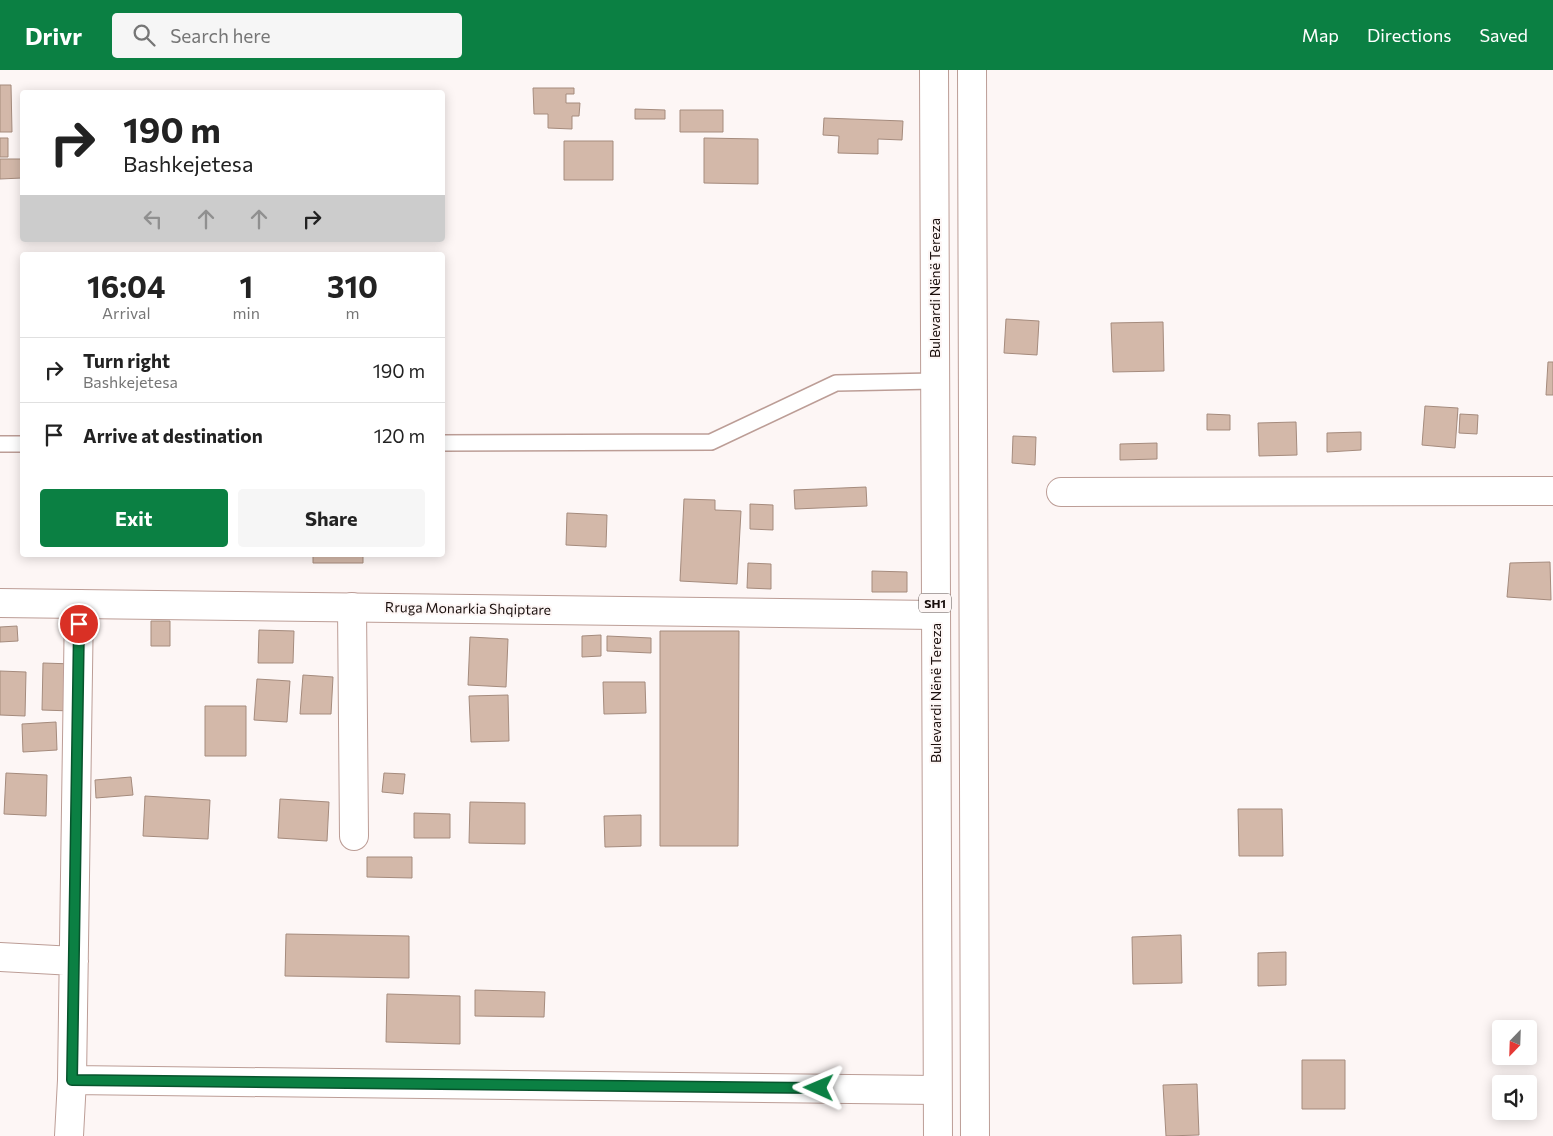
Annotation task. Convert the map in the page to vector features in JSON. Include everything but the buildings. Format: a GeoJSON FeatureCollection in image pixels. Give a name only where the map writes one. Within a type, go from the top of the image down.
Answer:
{"type":"FeatureCollection","features":[{"type":"Feature","properties":{"kind":"street","name":"Bulevardi Nënë Tereza"},"geometry":{"type":"LineString","coordinates":[[934,70],[938,1136]]}},
{"type":"Feature","properties":{"kind":"street"},"geometry":{"type":"LineString","coordinates":[[972,70],[975,1136]]}},
{"type":"Feature","properties":{"kind":"street"},"geometry":{"type":"LineString","coordinates":[[1061,492],[1553,491]]}},
{"type":"Feature","properties":{"kind":"street","name":"Rruga Monarkia Shqiptare"},"geometry":{"type":"LineString","coordinates":[[0,603],[935,614]]}},
{"type":"Feature","properties":{"kind":"street"},"geometry":{"type":"LineString","coordinates":[[69,1136],[72,1080],[79,604]]}},
{"type":"Feature","properties":{"kind":"street"},"geometry":{"type":"LineString","coordinates":[[352,606],[354,836]]}},
{"type":"Feature","properties":{"kind":"street"},"geometry":{"type":"LineString","coordinates":[[0,957],[74,961]]}},
{"type":"Feature","properties":{"kind":"street"},"geometry":{"type":"LineString","coordinates":[[72,1080],[937,1090]]}},
{"type":"Feature","properties":{"kind":"lane"},"geometry":{"type":"LineString","coordinates":[[445,443],[711,442],[836,383],[934,382]]}},
{"type":"Feature","properties":{"kind":"lane"},"geometry":{"type":"LineString","coordinates":[[0,444],[20,444]]}},
{"type":"Feature","properties":{"kind":"route"},"geometry":{"type":"LineString","coordinates":[[79,624],[72,1080],[819,1088]]}}]}
